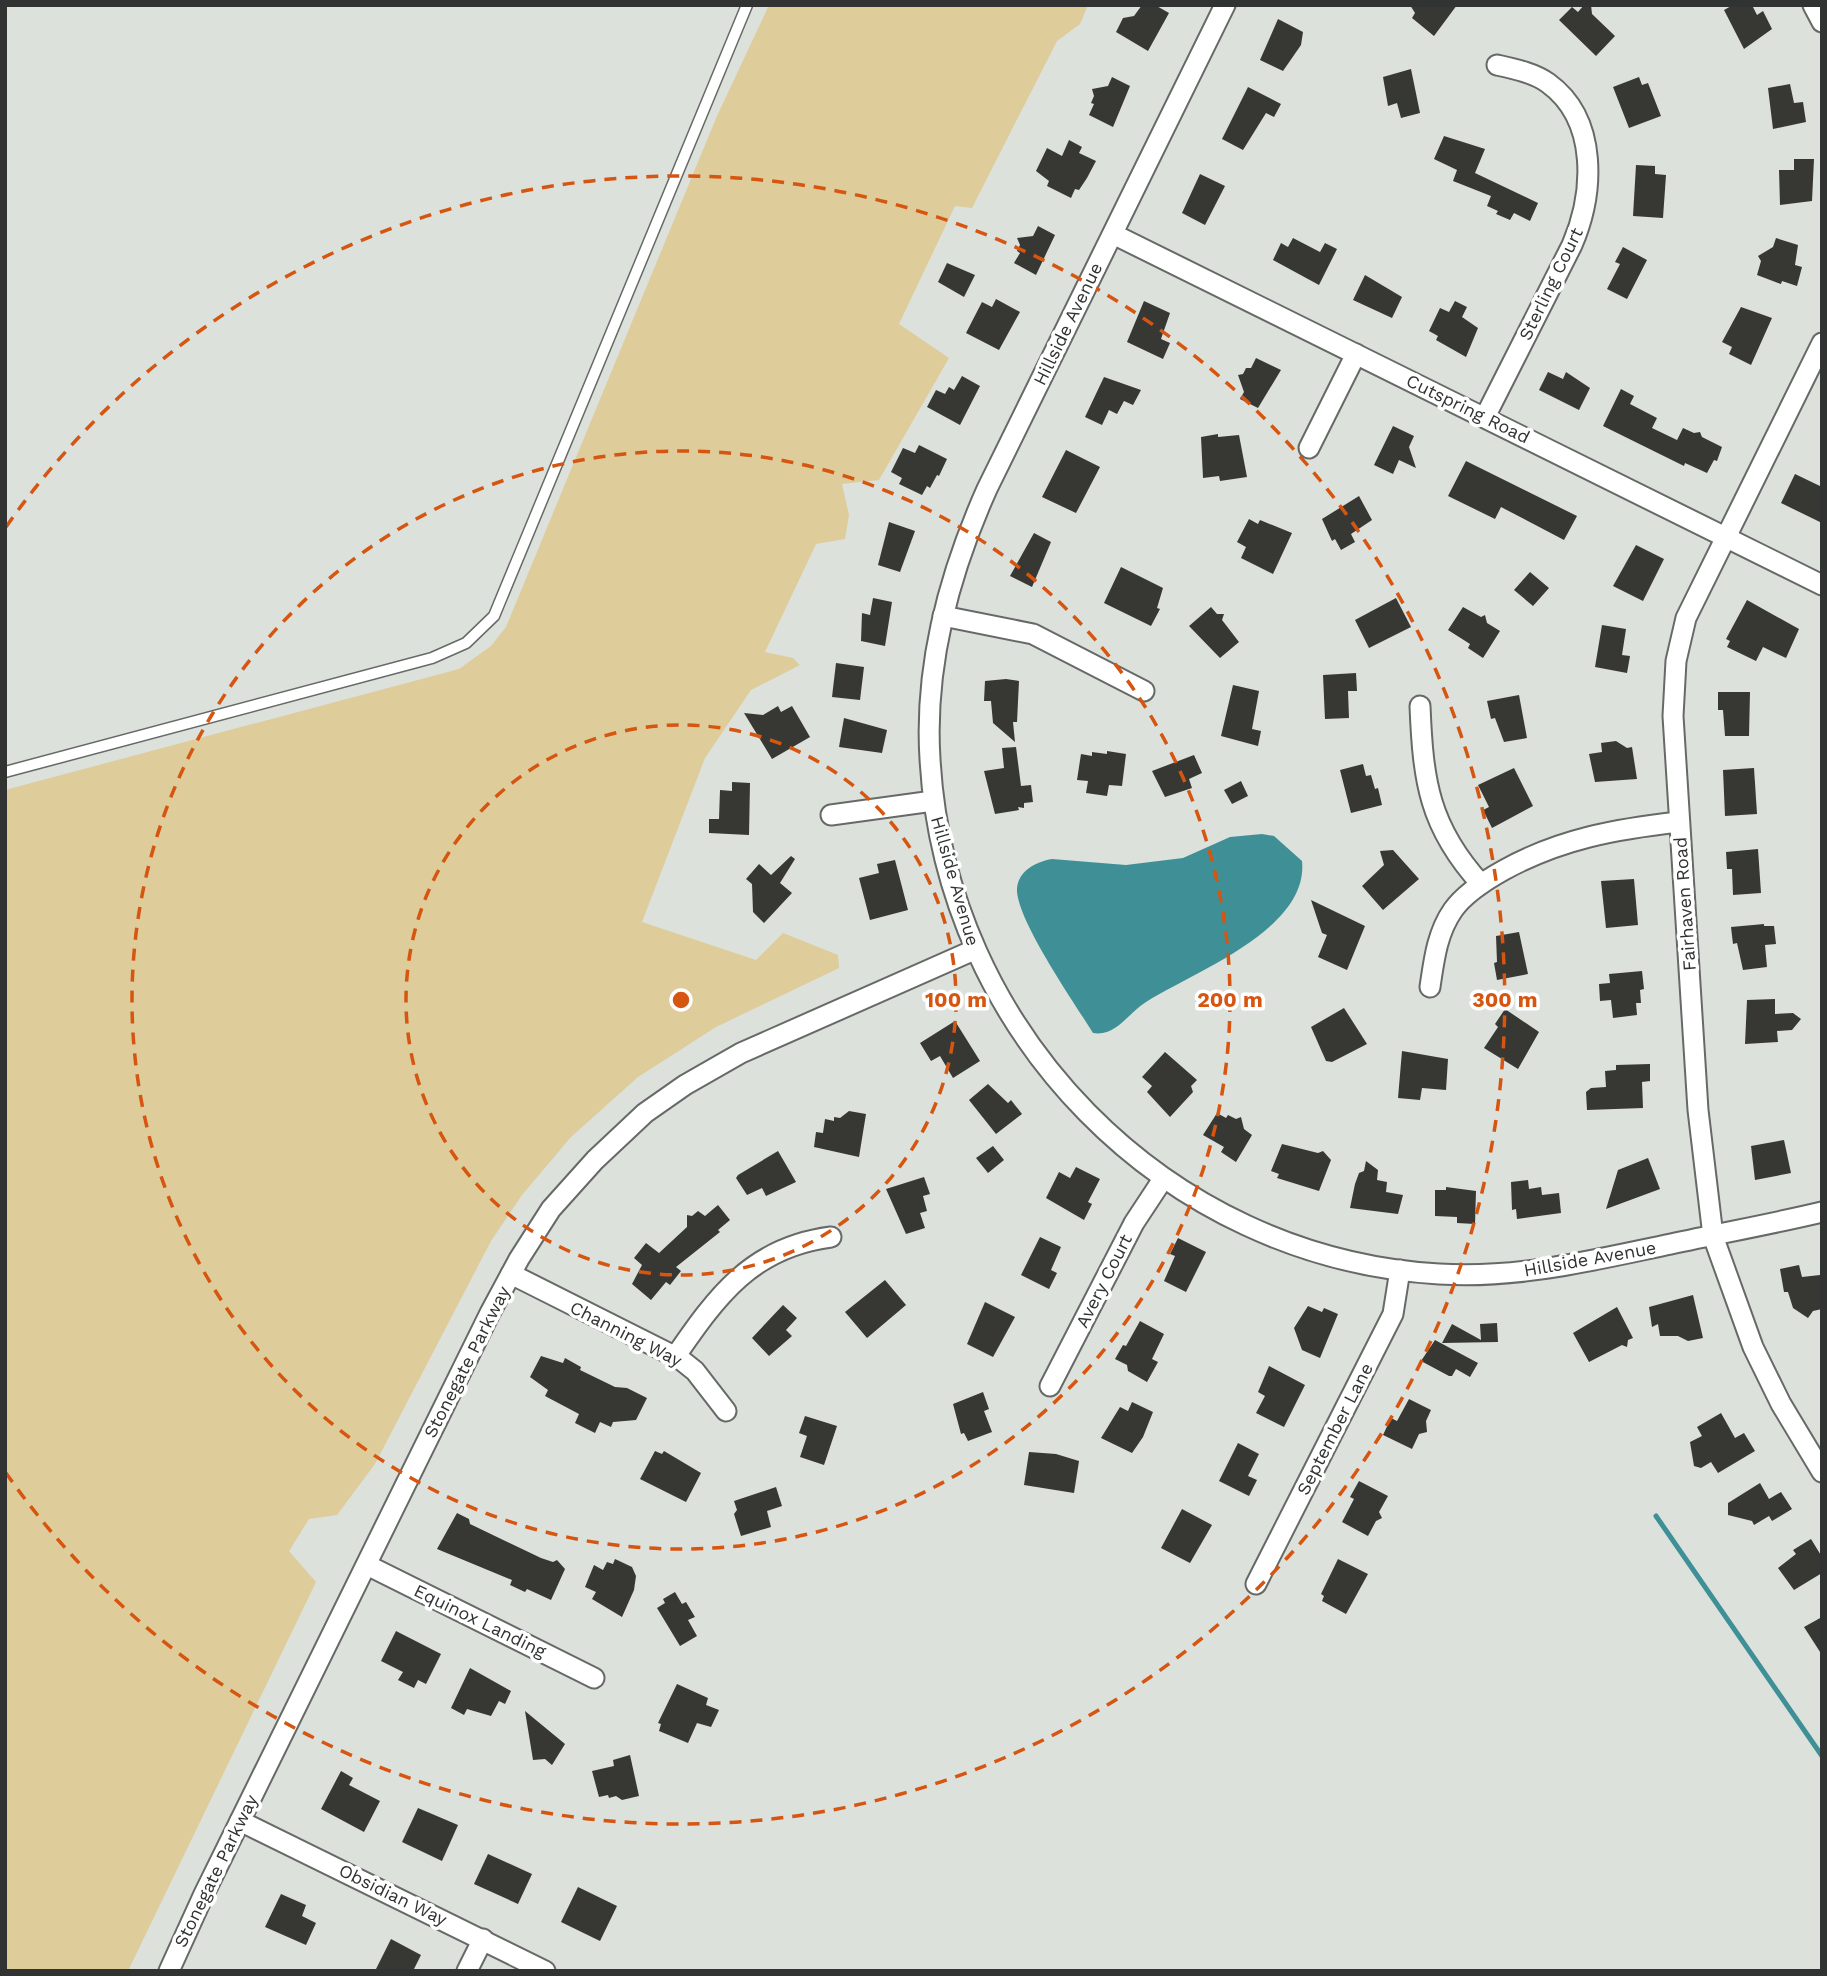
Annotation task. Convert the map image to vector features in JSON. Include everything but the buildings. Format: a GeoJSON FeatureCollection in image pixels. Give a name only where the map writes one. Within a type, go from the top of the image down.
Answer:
{"type":"FeatureCollection","features":[{"type":"Feature","properties":{"kind":"street","name":"Hillside Avenue"},"geometry":{"type":"LineString","coordinates":[[1225,5],[987,489],[963,542],[943,616],[931,685],[929,756],[933,801],[943,848],[974,950],[1039,1057],[1109,1135],[1163,1179],[1212,1208],[1295,1245],[1400,1270],[1466,1275],[1541,1271],[1822,1212]]}},
{"type":"Feature","properties":{"kind":"street"},"geometry":{"type":"LineString","coordinates":[[1813,5],[1822,22]]}},
{"type":"Feature","properties":{"kind":"street","name":"Sterling Court"},"geometry":{"type":"LineString","coordinates":[[1485,417],[1573,244],[1580,227],[1589,185],[1587,154],[1581,128],[1564,100],[1549,84],[1529,73],[1497,65]]}},
{"type":"Feature","properties":{"kind":"street","name":"Cutspring Road"},"geometry":{"type":"LineString","coordinates":[[1112,234],[1822,585]]}},
{"type":"Feature","properties":{"kind":"street","name":"Fairhaven Road"},"geometry":{"type":"LineString","coordinates":[[1822,343],[1686,618],[1676,661],[1673,716],[1698,1110],[1713,1236],[1753,1347],[1781,1404],[1822,1472]]}},
{"type":"Feature","properties":{"kind":"street"},"geometry":{"type":"LineString","coordinates":[[1308,448],[1356,354]]}},
{"type":"Feature","properties":{"kind":"street"},"geometry":{"type":"LineString","coordinates":[[943,616],[988,622],[1032,634],[1144,691]]}},
{"type":"Feature","properties":{"kind":"street"},"geometry":{"type":"LineString","coordinates":[[1420,706],[1423,766],[1432,809],[1457,854],[1481,884]]}},
{"type":"Feature","properties":{"kind":"street"},"geometry":{"type":"LineString","coordinates":[[831,814],[933,801]]}},
{"type":"Feature","properties":{"kind":"street"},"geometry":{"type":"LineString","coordinates":[[1430,987],[1437,946],[1448,919],[1459,903],[1481,884],[1529,856],[1570,840],[1624,828],[1679,822]]}},
{"type":"Feature","properties":{"kind":"street","name":"Stonegate Parkway"},"geometry":{"type":"LineString","coordinates":[[169,1971],[240,1821],[511,1274],[562,1197],[645,1113],[672,1093],[741,1053],[974,950]]}},
{"type":"Feature","properties":{"kind":"street","name":"Avery Court"},"geometry":{"type":"LineString","coordinates":[[1050,1386],[1134,1223],[1163,1179]]}},
{"type":"Feature","properties":{"kind":"street"},"geometry":{"type":"LineString","coordinates":[[675,1357],[720,1296],[755,1263],[802,1242],[831,1237]]}},
{"type":"Feature","properties":{"kind":"street","name":"September Lane"},"geometry":{"type":"LineString","coordinates":[[1256,1584],[1392,1314],[1400,1270]]}},
{"type":"Feature","properties":{"kind":"street","name":"Channing Way"},"geometry":{"type":"LineString","coordinates":[[511,1274],[675,1357],[695,1371],[726,1411]]}},
{"type":"Feature","properties":{"kind":"street","name":"Equinox Landing"},"geometry":{"type":"LineString","coordinates":[[367,1565],[594,1678]]}},
{"type":"Feature","properties":{"kind":"street","name":"Obsidian Way"},"geometry":{"type":"LineString","coordinates":[[240,1821],[545,1971]]}},
{"type":"Feature","properties":{"kind":"street"},"geometry":{"type":"LineString","coordinates":[[467,1971],[483,1940]]}},
{"type":"Feature","properties":{"kind":"lane"},"geometry":{"type":"LineString","coordinates":[[5,772],[432,658],[466,643],[494,616],[747,5]]}},
{"type":"Feature","properties":{"kind":"shaded area"},"geometry":{"type":"Polygon","coordinates":[[[769,5],[1088,5],[1080,24],[1057,41],[972,208],[955,206],[899,324],[949,358],[879,480],[842,484],[849,515],[845,539],[816,544],[765,652],[793,658],[800,665],[751,690],[705,758],[642,922],[756,960],[783,933],[838,955],[839,968],[716,1027],[638,1077],[571,1137],[522,1195],[491,1241],[375,1464],[337,1515],[309,1519],[289,1551],[316,1582],[128,1971],[5,1971],[5,790],[459,669],[491,646],[506,627],[717,116],[769,5]]]}},
{"type":"Feature","properties":{"kind":"water"},"geometry":{"type":"Polygon","coordinates":[[[1262,834],[1274,836],[1302,861],[1299,886],[1287,908],[1268,928],[1244,946],[1146,1002],[1115,1028],[1093,1033],[1048,961],[1026,919],[1017,888],[1021,876],[1034,865],[1052,859],[1126,865],[1183,858],[1230,837],[1262,834]]]}},
{"type":"Feature","properties":{"kind":"waterway"},"geometry":{"type":"LineString","coordinates":[[1656,1516],[1822,1756]]}}]}
